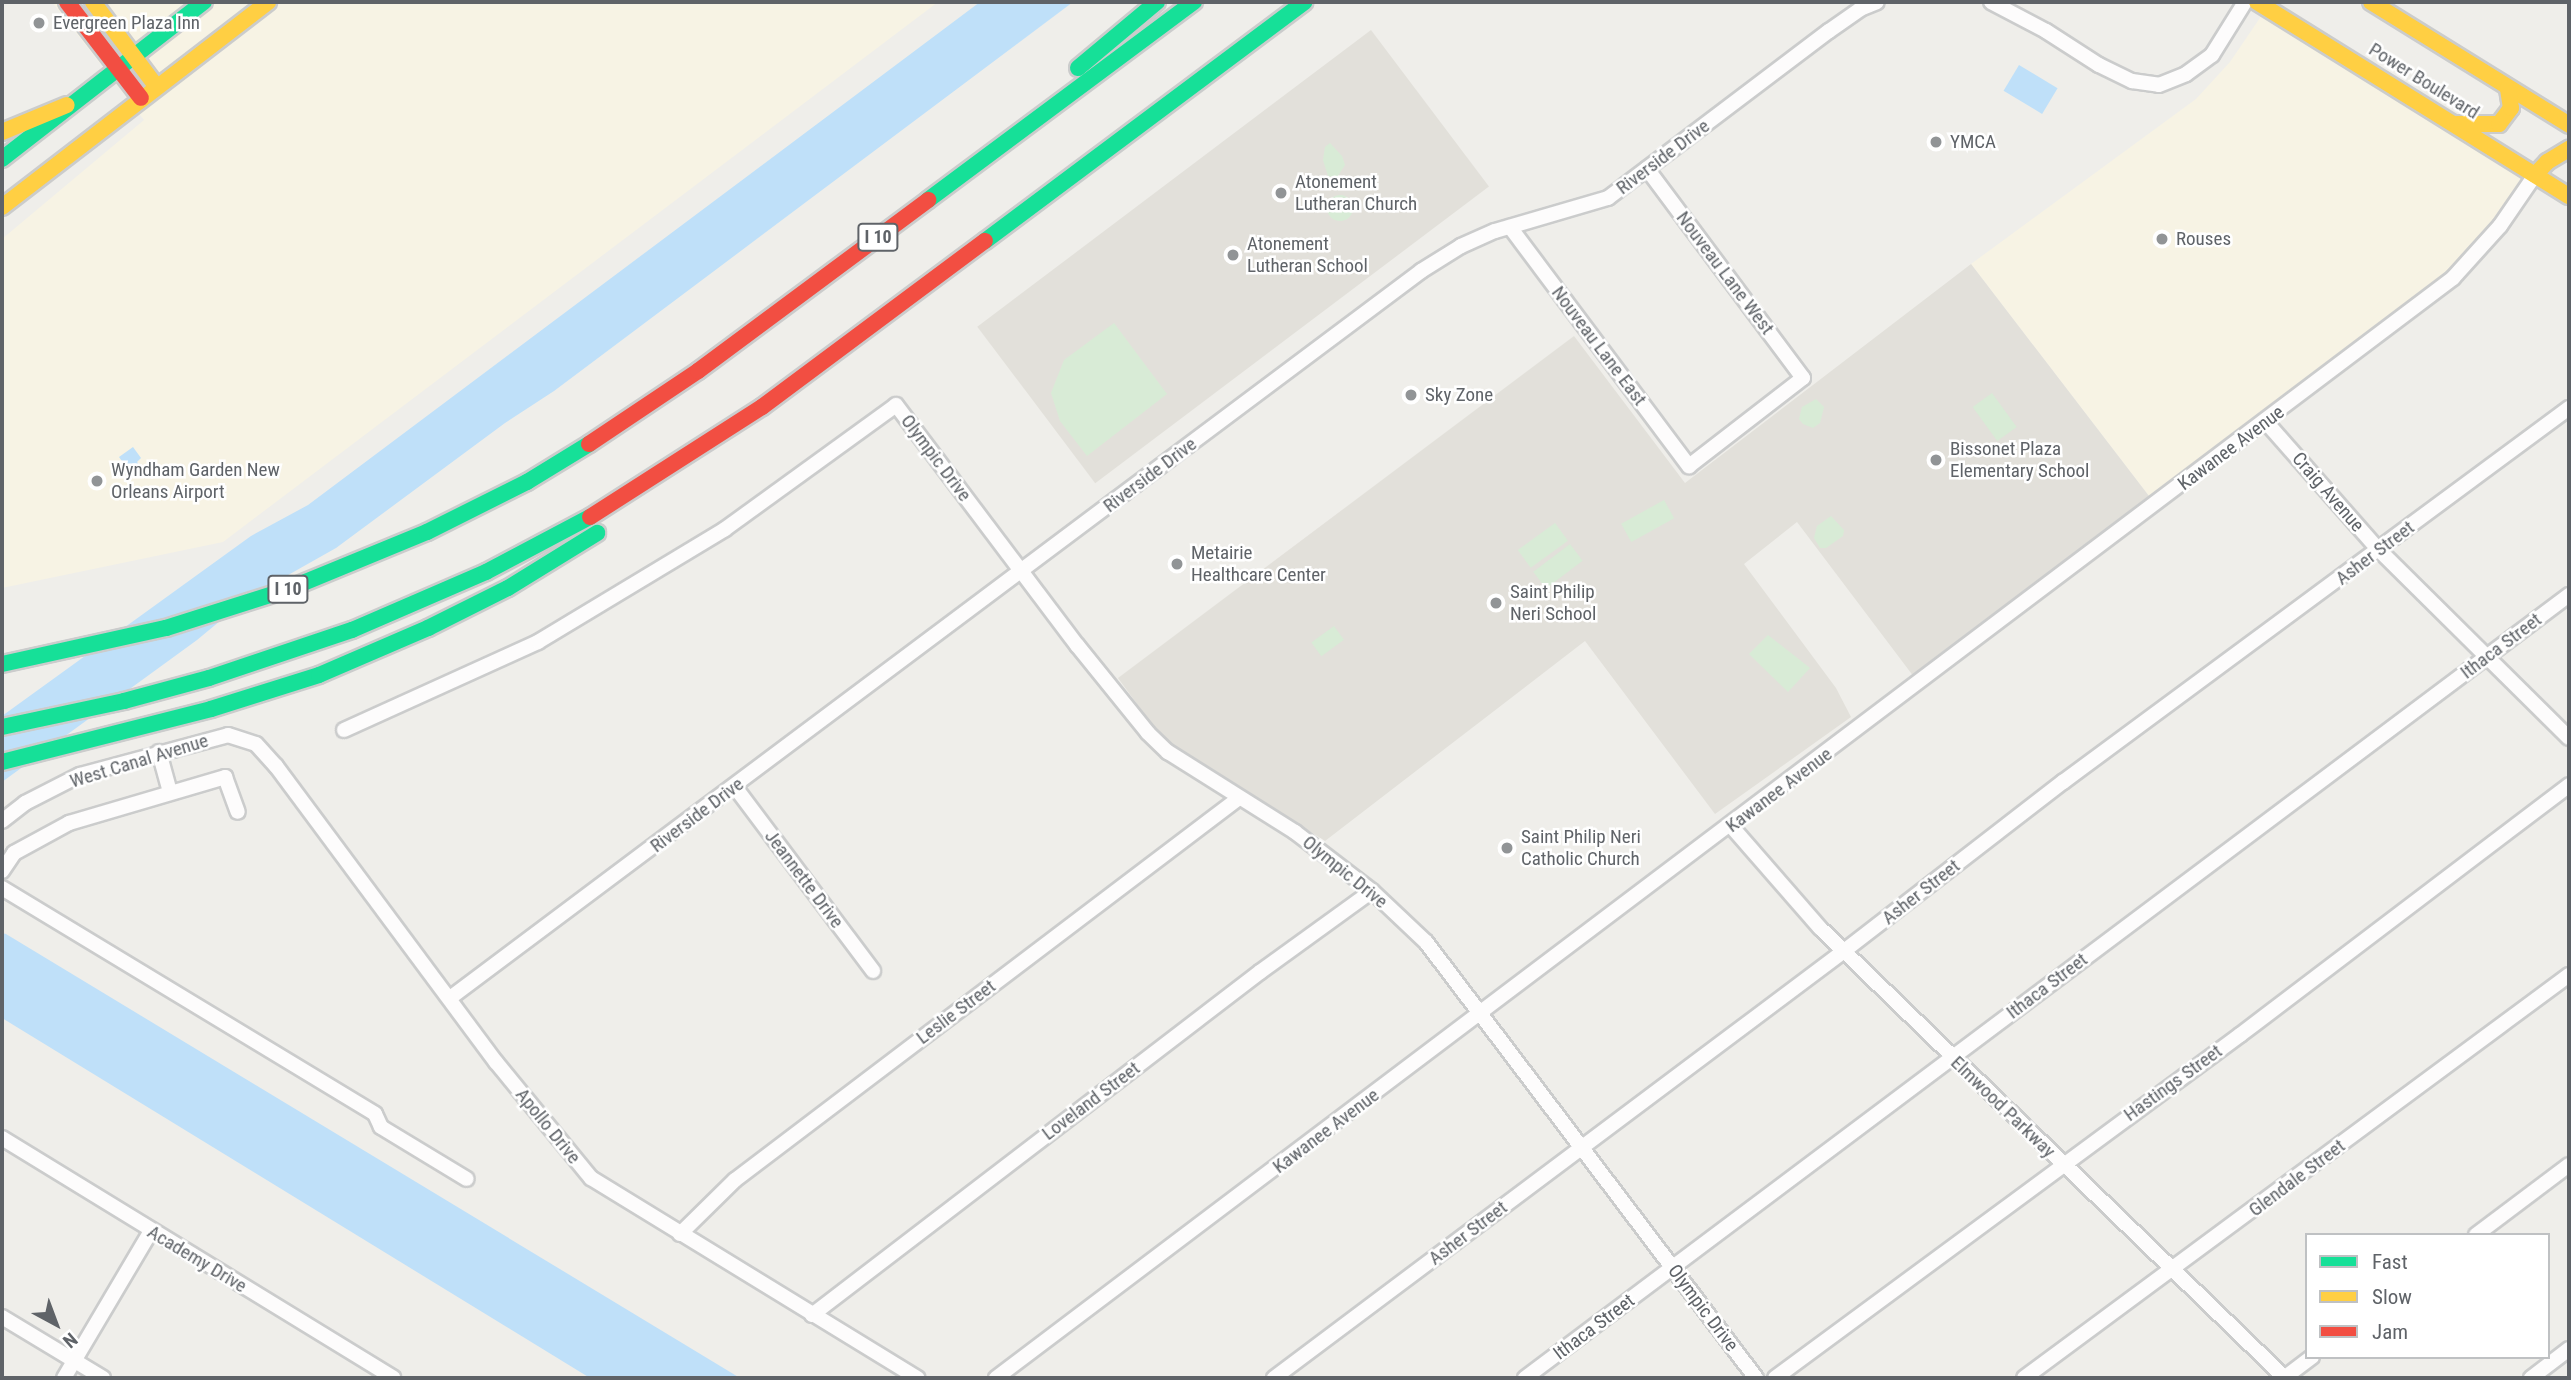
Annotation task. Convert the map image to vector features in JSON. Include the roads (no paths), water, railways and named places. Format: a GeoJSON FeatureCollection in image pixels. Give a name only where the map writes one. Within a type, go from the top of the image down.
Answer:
{"type":"FeatureCollection","features":[{"type":"Feature","properties":{"kind":"main road"},"geometry":{"type":"LineString","coordinates":[[67,2],[141,98]]}},
{"type":"Feature","properties":{"kind":"main road"},"geometry":{"type":"LineString","coordinates":[[93,2],[156,86]]}},
{"type":"Feature","properties":{"kind":"main road"},"geometry":{"type":"LineString","coordinates":[[2,159],[67,105],[204,2]]}},
{"type":"Feature","properties":{"kind":"main road"},"geometry":{"type":"LineString","coordinates":[[2,207],[268,2]]}},
{"type":"Feature","properties":{"kind":"main road"},"geometry":{"type":"LineString","coordinates":[[873,241],[1157,2]]}},
{"type":"Feature","properties":{"kind":"main road","name":"I 10"},"geometry":{"type":"LineString","coordinates":[[2,664],[166,628],[286,590],[427,533],[556,465],[623,424],[698,371],[1194,2]]}},
{"type":"Feature","properties":{"kind":"main road"},"geometry":{"type":"LineString","coordinates":[[644,502],[762,407],[1305,2]]}},
{"type":"Feature","properties":{"kind":"main road","name":"Power Boulevard"},"geometry":{"type":"LineString","coordinates":[[2257,2],[2569,196]]}},
{"type":"Feature","properties":{"kind":"main road"},"geometry":{"type":"LineString","coordinates":[[2286,2],[2289,21]]}},
{"type":"Feature","properties":{"kind":"main road","name":"Power Boulevard"},"geometry":{"type":"LineString","coordinates":[[2371,2],[2569,125]]}},
{"type":"Feature","properties":{"kind":"main road"},"geometry":{"type":"LineString","coordinates":[[2451,123],[2483,126],[2499,124],[2511,108],[2508,88]]}},
{"type":"Feature","properties":{"kind":"main road"},"geometry":{"type":"LineString","coordinates":[[2,132],[67,105]]}},
{"type":"Feature","properties":{"kind":"main road"},"geometry":{"type":"LineString","coordinates":[[2535,175],[2547,162],[2569,149]]}},
{"type":"Feature","properties":{"kind":"main road"},"geometry":{"type":"LineString","coordinates":[[2,727],[136,697],[304,647],[433,598],[544,544],[657,478],[762,407]]}},
{"type":"Feature","properties":{"kind":"main road"},"geometry":{"type":"LineString","coordinates":[[2,762],[211,709],[319,675],[428,628],[508,588],[611,525]]}},
{"type":"Feature","properties":{"kind":"street","name":"Riverside Drive"},"geometry":{"type":"LineString","coordinates":[[450,998],[1421,271],[1461,246],[1510,227],[1608,198],[1829,31],[1860,9],[1877,2]]}},
{"type":"Feature","properties":{"kind":"street"},"geometry":{"type":"LineString","coordinates":[[1991,2],[2046,31],[2099,65],[2132,81],[2159,85],[2186,74],[2212,55],[2245,2]]}},
{"type":"Feature","properties":{"kind":"street","name":"Nouveau Lane West"},"geometry":{"type":"LineString","coordinates":[[1647,169],[1803,378],[1689,466]]}},
{"type":"Feature","properties":{"kind":"street","name":"Kawanee Avenue"},"geometry":{"type":"LineString","coordinates":[[996,1378],[1483,1014],[2454,278],[2500,226],[2535,175]]}},
{"type":"Feature","properties":{"kind":"street","name":"Nouveau Lane East"},"geometry":{"type":"LineString","coordinates":[[1510,227],[1689,466]]}},
{"type":"Feature","properties":{"kind":"street","name":"Olympic Drive"},"geometry":{"type":"LineString","coordinates":[[344,730],[538,642],[725,529],[896,405],[1148,733],[1168,752],[1295,832],[1372,891],[1426,942],[1756,1378]]}},
{"type":"Feature","properties":{"kind":"street","name":"Asher Street"},"geometry":{"type":"LineString","coordinates":[[1275,1378],[1844,951],[2063,782],[2569,408]]}},
{"type":"Feature","properties":{"kind":"street","name":"Craig Avenue"},"geometry":{"type":"LineString","coordinates":[[2266,422],[2379,550],[2569,738]]}},
{"type":"Feature","properties":{"kind":"street","name":"Ithaca Street"},"geometry":{"type":"LineString","coordinates":[[1525,1378],[2569,595]]}},
{"type":"Feature","properties":{"kind":"street","name":"West Canal Avenue"},"geometry":{"type":"LineString","coordinates":[[2,821],[25,803],[80,775],[159,751],[228,735],[256,744],[276,766]]}},
{"type":"Feature","properties":{"kind":"street"},"geometry":{"type":"LineString","coordinates":[[159,751],[170,792]]}},
{"type":"Feature","properties":{"kind":"street","name":"Apollo Drive"},"geometry":{"type":"LineString","coordinates":[[276,766],[496,1062],[591,1178],[918,1378]]}},
{"type":"Feature","properties":{"kind":"street"},"geometry":{"type":"LineString","coordinates":[[2,871],[14,853],[69,822],[225,777],[238,812]]}},
{"type":"Feature","properties":{"kind":"street","name":"Hastings Street"},"geometry":{"type":"LineString","coordinates":[[1775,1378],[2240,1035],[2569,785]]}},
{"type":"Feature","properties":{"kind":"street","name":"Jeannette Drive"},"geometry":{"type":"LineString","coordinates":[[735,787],[873,971]]}},
{"type":"Feature","properties":{"kind":"street","name":"Leslie Street"},"geometry":{"type":"LineString","coordinates":[[680,1234],[735,1180],[1239,798]]}},
{"type":"Feature","properties":{"kind":"street","name":"Elmwood Parkway"},"geometry":{"type":"LineString","coordinates":[[1731,826],[1844,951],[2284,1378]]}},
{"type":"Feature","properties":{"kind":"street"},"geometry":{"type":"LineString","coordinates":[[2,888],[375,1114],[382,1127],[467,1179]]}},
{"type":"Feature","properties":{"kind":"street","name":"Loveland Street"},"geometry":{"type":"LineString","coordinates":[[812,1315],[1260,972],[1372,891]]}},
{"type":"Feature","properties":{"kind":"street","name":"Glendale Street"},"geometry":{"type":"LineString","coordinates":[[2024,1378],[2173,1271],[2569,975]]}},
{"type":"Feature","properties":{"kind":"street","name":"Academy Drive"},"geometry":{"type":"LineString","coordinates":[[2,1138],[393,1378]]}},
{"type":"Feature","properties":{"kind":"street"},"geometry":{"type":"LineString","coordinates":[[2479,1233],[2569,1165]]}},
{"type":"Feature","properties":{"kind":"street"},"geometry":{"type":"LineString","coordinates":[[64,1378],[151,1231]]}},
{"type":"Feature","properties":{"kind":"street"},"geometry":{"type":"LineString","coordinates":[[2,1317],[103,1378]]}},
{"type":"Feature","properties":{"kind":"street"},"geometry":{"type":"LineString","coordinates":[[2531,1378],[2569,1349]]}},
{"type":"Feature","properties":{"kind":"street"},"geometry":{"type":"LineString","coordinates":[[2284,1378],[2309,1359]]}},
{"type":"Feature","properties":{"kind":"water"},"geometry":{"type":"Polygon","coordinates":[[[980,2],[1073,2],[554,391],[505,423],[336,548],[249,597],[197,640],[2,782],[2,716],[251,536],[308,505],[980,2]]]}},
{"type":"Feature","properties":{"kind":"water"},"geometry":{"type":"Polygon","coordinates":[[[2019,65],[2058,88],[2042,114],[2004,91],[2019,65]]]}},
{"type":"Feature","properties":{"kind":"water"},"geometry":{"type":"Polygon","coordinates":[[[133,447],[141,458],[137,462],[144,471],[134,478],[119,457],[133,447]]]}},
{"type":"Feature","properties":{"kind":"water"},"geometry":{"type":"Polygon","coordinates":[[[2,933],[740,1378],[590,1378],[2,1018],[2,933]]]}},
{"type":"Feature","properties":{"kind":"place","name":"Evergreen Plaza Inn"},"geometry":{"type":"Point","coordinates":[39,23]}},
{"type":"Feature","properties":{"kind":"place","name":"YMCA"},"geometry":{"type":"Point","coordinates":[1936,142]}},
{"type":"Feature","properties":{"kind":"place","name":"Atonement Lutheran Church"},"geometry":{"type":"Point","coordinates":[1281,193]}},
{"type":"Feature","properties":{"kind":"place","name":"Rouses"},"geometry":{"type":"Point","coordinates":[2162,239]}},
{"type":"Feature","properties":{"kind":"place","name":"Atonement Lutheran School"},"geometry":{"type":"Point","coordinates":[1233,255]}},
{"type":"Feature","properties":{"kind":"place","name":"Sky Zone"},"geometry":{"type":"Point","coordinates":[1411,395]}},
{"type":"Feature","properties":{"kind":"place","name":"Bissonet Plaza Elementary School"},"geometry":{"type":"Point","coordinates":[1936,460]}},
{"type":"Feature","properties":{"kind":"place","name":"Wyndham Garden New Orleans Airport"},"geometry":{"type":"Point","coordinates":[97,481]}},
{"type":"Feature","properties":{"kind":"place","name":"Metairie Healthcare Center"},"geometry":{"type":"Point","coordinates":[1177,564]}},
{"type":"Feature","properties":{"kind":"place","name":"Saint Philip Neri School"},"geometry":{"type":"Point","coordinates":[1496,603]}},
{"type":"Feature","properties":{"kind":"place","name":"Saint Philip Neri Catholic Church"},"geometry":{"type":"Point","coordinates":[1507,848]}}]}
